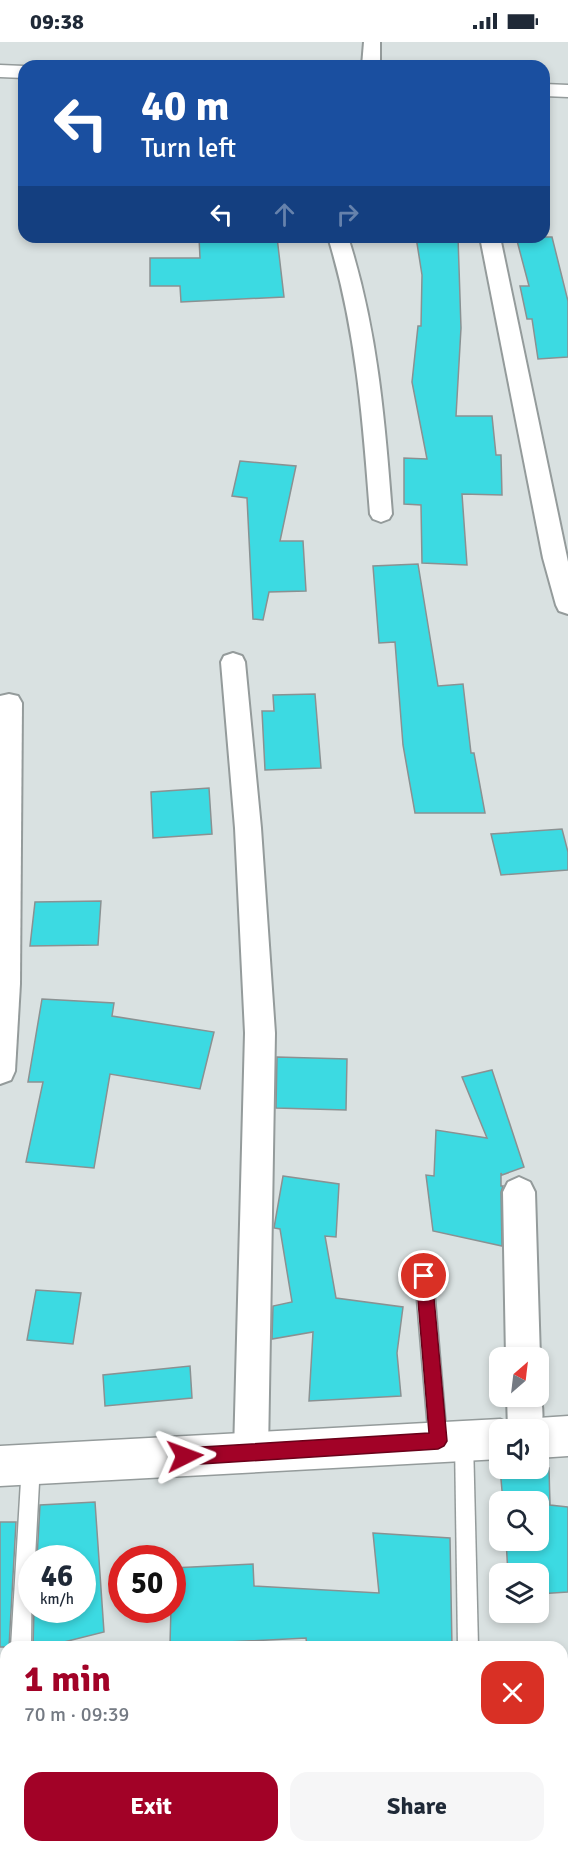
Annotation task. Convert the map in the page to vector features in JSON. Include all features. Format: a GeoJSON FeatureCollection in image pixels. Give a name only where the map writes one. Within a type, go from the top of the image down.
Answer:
{"type":"FeatureCollection","features":[{"type":"Feature","properties":{"kind":"main road"},"geometry":{"type":"LineString","coordinates":[[0,71],[18,72]]}},
{"type":"Feature","properties":{"kind":"main road"},"geometry":{"type":"LineString","coordinates":[[550,90],[568,91]]}},
{"type":"Feature","properties":{"kind":"main road"},"geometry":{"type":"LineString","coordinates":[[549,1437],[568,1436]]}},
{"type":"Feature","properties":{"kind":"main road"},"geometry":{"type":"LineString","coordinates":[[16,1465],[467,1440]]}},
{"type":"Feature","properties":{"kind":"street"},"geometry":{"type":"LineString","coordinates":[[371,60],[372,42]]}},
{"type":"Feature","properties":{"kind":"street"},"geometry":{"type":"LineString","coordinates":[[340,243],[370,374],[381,514]]}},
{"type":"Feature","properties":{"kind":"street"},"geometry":{"type":"LineString","coordinates":[[491,243],[555,558],[568,605]]}},
{"type":"Feature","properties":{"kind":"street"},"geometry":{"type":"LineString","coordinates":[[233,662],[248,828],[260,1033],[251,1453]]}},
{"type":"Feature","properties":{"kind":"street"},"geometry":{"type":"LineString","coordinates":[[0,1071],[6,984],[9,703]]}},
{"type":"Feature","properties":{"kind":"street"},"geometry":{"type":"LineString","coordinates":[[519,1192],[523,1347]]}},
{"type":"Feature","properties":{"kind":"lane"},"geometry":{"type":"LineString","coordinates":[[424,1276],[467,1440],[468,1641]]}},
{"type":"Feature","properties":{"kind":"lane"},"geometry":{"type":"LineString","coordinates":[[16,1465],[21,1641]]}},
{"type":"Feature","properties":{"kind":"building"},"geometry":{"type":"Polygon","coordinates":[[[550,237],[552,237],[568,301],[568,357],[538,359],[532,319],[527,319],[520,286],[529,286],[518,243],[550,243],[550,237]]]}},
{"type":"Feature","properties":{"kind":"building"},"geometry":{"type":"Polygon","coordinates":[[[199,243],[278,243],[284,297],[181,302],[180,286],[150,286],[150,258],[200,258],[199,243]]]}},
{"type":"Feature","properties":{"kind":"building"},"geometry":{"type":"Polygon","coordinates":[[[417,243],[458,243],[461,328],[456,416],[492,416],[496,455],[501,455],[502,495],[462,494],[467,565],[422,563],[421,505],[404,504],[404,458],[427,459],[412,382],[418,326],[421,326],[422,275],[417,243]]]}},
{"type":"Feature","properties":{"kind":"building"},"geometry":{"type":"Polygon","coordinates":[[[240,461],[296,466],[280,541],[303,541],[306,591],[269,592],[263,620],[253,619],[247,498],[232,496],[240,461]]]}},
{"type":"Feature","properties":{"kind":"building"},"geometry":{"type":"Polygon","coordinates":[[[418,564],[438,686],[463,684],[471,753],[474,753],[485,813],[415,813],[403,745],[395,642],[379,643],[373,566],[418,564]]]}},
{"type":"Feature","properties":{"kind":"building"},"geometry":{"type":"Polygon","coordinates":[[[315,694],[321,768],[265,770],[262,711],[274,711],[273,695],[315,694]]]}},
{"type":"Feature","properties":{"kind":"building"},"geometry":{"type":"Polygon","coordinates":[[[209,788],[212,834],[153,838],[151,792],[209,788]]]}},
{"type":"Feature","properties":{"kind":"building"},"geometry":{"type":"Polygon","coordinates":[[[562,829],[568,852],[568,870],[501,875],[491,834],[562,829]]]}},
{"type":"Feature","properties":{"kind":"building"},"geometry":{"type":"Polygon","coordinates":[[[101,901],[98,945],[30,946],[35,902],[101,901]]]}},
{"type":"Feature","properties":{"kind":"building"},"geometry":{"type":"Polygon","coordinates":[[[42,999],[114,1003],[112,1016],[214,1032],[200,1089],[110,1074],[94,1168],[26,1162],[43,1082],[28,1082],[42,999]]]}},
{"type":"Feature","properties":{"kind":"building"},"geometry":{"type":"Polygon","coordinates":[[[277,1057],[347,1059],[346,1110],[276,1108],[277,1057]]]}},
{"type":"Feature","properties":{"kind":"building"},"geometry":{"type":"Polygon","coordinates":[[[492,1070],[524,1167],[502,1175],[501,1173],[501,1186],[503,1186],[501,1192],[502,1246],[433,1231],[426,1175],[434,1176],[436,1130],[487,1138],[462,1077],[492,1070]]]}},
{"type":"Feature","properties":{"kind":"building"},"geometry":{"type":"Polygon","coordinates":[[[283,1176],[339,1184],[336,1237],[325,1236],[336,1298],[403,1307],[397,1353],[401,1396],[309,1401],[313,1332],[272,1339],[273,1306],[292,1302],[280,1229],[274,1228],[283,1176]]]}},
{"type":"Feature","properties":{"kind":"building"},"geometry":{"type":"Polygon","coordinates":[[[36,1290],[81,1293],[73,1344],[27,1340],[36,1290]]]}},
{"type":"Feature","properties":{"kind":"building"},"geometry":{"type":"Polygon","coordinates":[[[190,1366],[192,1398],[105,1406],[103,1375],[190,1366]]]}},
{"type":"Feature","properties":{"kind":"building"},"geometry":{"type":"Polygon","coordinates":[[[549,1468],[550,1505],[568,1507],[568,1592],[549,1593],[549,1563],[507,1563],[507,1551],[549,1551],[549,1491],[502,1491],[501,1479],[549,1479],[549,1468]]]}},
{"type":"Feature","properties":{"kind":"building"},"geometry":{"type":"Polygon","coordinates":[[[95,1502],[104,1632],[68,1641],[33,1641],[34,1623],[96,1623],[96,1545],[38,1545],[40,1505],[95,1502]]]}},
{"type":"Feature","properties":{"kind":"building"},"geometry":{"type":"Polygon","coordinates":[[[0,1522],[16,1522],[9,1641],[0,1641],[0,1522]]]}},
{"type":"Feature","properties":{"kind":"building"},"geometry":{"type":"Polygon","coordinates":[[[373,1533],[450,1538],[452,1641],[306,1641],[306,1638],[170,1641],[171,1623],[186,1623],[186,1567],[253,1564],[254,1586],[379,1593],[373,1533]]]}},
{"type":"Feature","properties":{"kind":"route"},"geometry":{"type":"LineString","coordinates":[[185,1456],[438,1441],[424,1276]]}}]}
